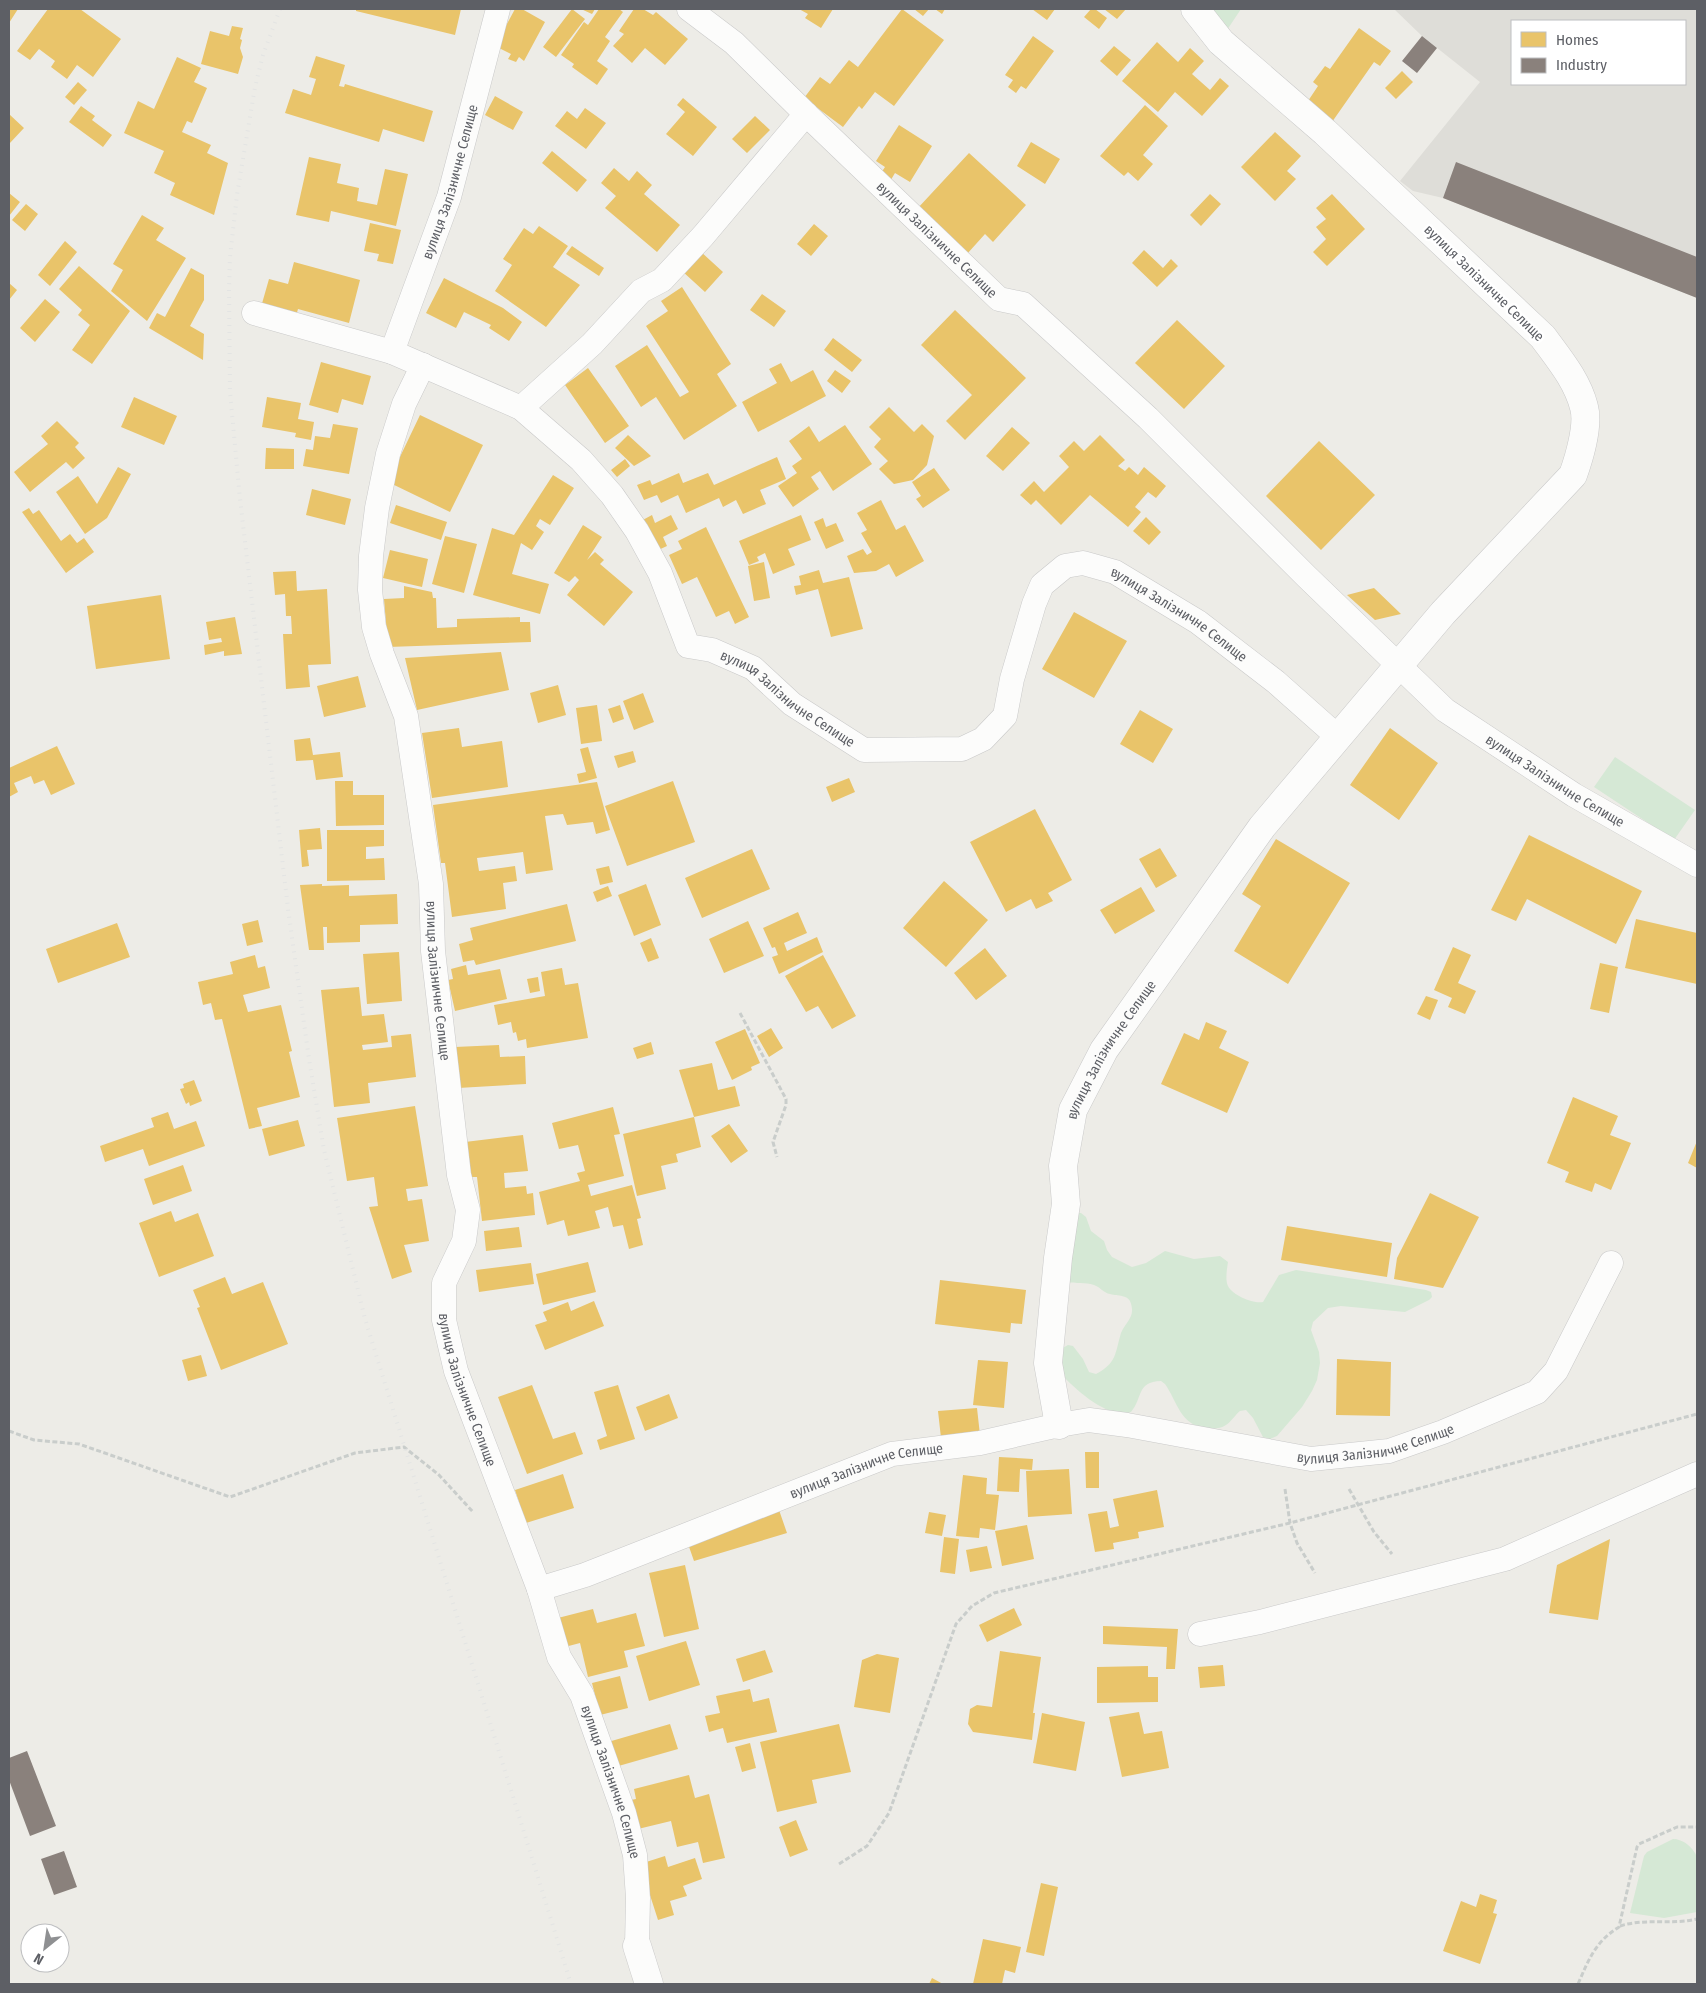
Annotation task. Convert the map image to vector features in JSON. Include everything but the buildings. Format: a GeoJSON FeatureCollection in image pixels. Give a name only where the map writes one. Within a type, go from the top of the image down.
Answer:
{"type":"FeatureCollection","features":[{"type":"Feature","properties":{"kind":"street","name":"вулиця Залізничне Селище"},"geometry":{"type":"LineString","coordinates":[[1059,1425],[1048,1363],[1058,1258],[1066,1204],[1063,1166],[1074,1110],[1104,1050],[1262,827],[1444,613],[1573,475],[1582,446],[1585,408],[1570,374],[1543,337],[1325,132],[1221,42],[1195,9]]}},
{"type":"Feature","properties":{"kind":"street","name":"вулиця Залізничне Селище"},"geometry":{"type":"LineString","coordinates":[[637,1946],[649,1984]]}},
{"type":"Feature","properties":{"kind":"lane","name":"вулиця Залізничне Селище"},"geometry":{"type":"LineString","coordinates":[[392,352],[448,197],[498,9]]}},
{"type":"Feature","properties":{"kind":"lane","name":"вулиця Залізничне Селище"},"geometry":{"type":"LineString","coordinates":[[689,9],[734,43],[999,299],[1023,304],[1148,418],[1307,577],[1445,710],[1574,795],[1697,865]]}},
{"type":"Feature","properties":{"kind":"lane"},"geometry":{"type":"LineString","coordinates":[[521,408],[592,344],[641,291],[662,280],[703,236],[806,114]]}},
{"type":"Feature","properties":{"kind":"lane","name":"вулиця Залізничне Селище"},"geometry":{"type":"LineString","coordinates":[[254,313],[392,352],[521,408],[581,460],[612,495],[637,531],[660,573],[688,646],[712,650],[753,668],[792,704],[864,750],[962,749],[983,739],[1005,716],[1012,679],[1034,604],[1042,585],[1065,566],[1083,563],[1115,572],[1198,622],[1276,682],[1338,737]]}},
{"type":"Feature","properties":{"kind":"lane","name":"вулиця Залізничне Селище"},"geometry":{"type":"LineString","coordinates":[[423,365],[404,404],[388,454],[376,518],[371,556],[370,590],[374,627],[382,654],[406,716],[430,884],[433,951],[459,1175],[468,1210],[464,1241],[444,1284],[444,1320],[456,1371],[539,1589],[558,1657],[582,1695],[624,1813],[635,1855],[638,1898],[637,1946]]}},
{"type":"Feature","properties":{"kind":"lane","name":"вулиця Залізничне Селище"},"geometry":{"type":"LineString","coordinates":[[539,1589],[585,1575],[892,1454],[980,1443],[1089,1420],[1127,1424],[1311,1460],[1389,1451],[1443,1432],[1538,1392],[1556,1371],[1611,1263]]}},
{"type":"Feature","properties":{"kind":"lane"},"geometry":{"type":"LineString","coordinates":[[1200,1634],[1260,1622],[1331,1602],[1505,1559],[1697,1474]]}},
{"type":"Feature","properties":{"kind":"path"},"geometry":{"type":"LineString","coordinates":[[740,1013],[786,1099],[786,1105],[773,1142],[777,1157]]}},
{"type":"Feature","properties":{"kind":"path"},"geometry":{"type":"LineString","coordinates":[[839,1864],[867,1846],[889,1813],[956,1624],[972,1606],[994,1593],[1290,1523],[1697,1414]]}},
{"type":"Feature","properties":{"kind":"path"},"geometry":{"type":"LineString","coordinates":[[9,1431],[34,1440],[79,1444],[230,1497],[355,1453],[404,1447],[439,1475],[469,1510],[478,1517],[486,1521],[514,1520]]}},
{"type":"Feature","properties":{"kind":"path"},"geometry":{"type":"LineString","coordinates":[[1258,1450],[1285,1488],[1290,1523],[1297,1543],[1331,1602]]}},
{"type":"Feature","properties":{"kind":"path"},"geometry":{"type":"LineString","coordinates":[[1311,1460],[1351,1490],[1374,1532],[1395,1557],[1435,1576]]}},
{"type":"Feature","properties":{"kind":"path"},"geometry":{"type":"LineString","coordinates":[[1619,1927],[1639,1844],[1677,1827],[1697,1827]]}},
{"type":"Feature","properties":{"kind":"path"},"geometry":{"type":"LineString","coordinates":[[1578,1984],[1592,1952],[1607,1934],[1619,1927],[1634,1922],[1685,1922],[1697,1919]]}},
{"type":"Feature","properties":{"kind":"shaded area"},"geometry":{"type":"Polygon","coordinates":[[[1394,9],[1697,9],[1697,298],[1443,198],[1413,191],[1400,181],[1480,82],[1422,36],[1394,9]]]}},
{"type":"Feature","properties":{"kind":"green space"},"geometry":{"type":"Polygon","coordinates":[[[1206,9],[1241,9],[1225,33],[1206,9]]]}},
{"type":"Feature","properties":{"kind":"green space"},"geometry":{"type":"Polygon","coordinates":[[[1615,757],[1695,810],[1674,840],[1594,787],[1615,757]]]}},
{"type":"Feature","properties":{"kind":"green space"},"geometry":{"type":"Polygon","coordinates":[[[1077,1213],[1081,1213],[1086,1217],[1091,1231],[1104,1241],[1112,1257],[1132,1267],[1146,1263],[1165,1251],[1194,1259],[1220,1256],[1228,1262],[1226,1274],[1228,1286],[1234,1293],[1254,1302],[1263,1302],[1279,1275],[1296,1270],[1426,1290],[1431,1292],[1432,1297],[1405,1312],[1341,1306],[1328,1308],[1313,1322],[1311,1330],[1319,1352],[1320,1363],[1317,1380],[1302,1407],[1277,1436],[1270,1439],[1263,1437],[1253,1418],[1246,1410],[1240,1411],[1228,1423],[1219,1428],[1206,1428],[1190,1423],[1181,1412],[1165,1384],[1161,1381],[1147,1384],[1131,1412],[1113,1412],[1103,1408],[1084,1395],[1062,1375],[1059,1350],[1068,1345],[1073,1346],[1083,1359],[1089,1372],[1096,1374],[1108,1366],[1114,1357],[1121,1333],[1132,1312],[1130,1300],[1127,1298],[1108,1293],[1091,1284],[1067,1282],[1077,1213]]]}},
{"type":"Feature","properties":{"kind":"green space"},"geometry":{"type":"Polygon","coordinates":[[[1673,1839],[1687,1844],[1697,1857],[1697,1912],[1664,1918],[1630,1913],[1644,1856],[1647,1852],[1673,1839]]]}},
{"type":"Feature","properties":{"kind":"railway"},"geometry":{"type":"LineString","coordinates":[[280,9],[263,55],[255,87],[237,195],[230,257],[230,392],[240,499],[288,909],[309,1059],[324,1150],[365,1319],[571,1984]]}}]}
